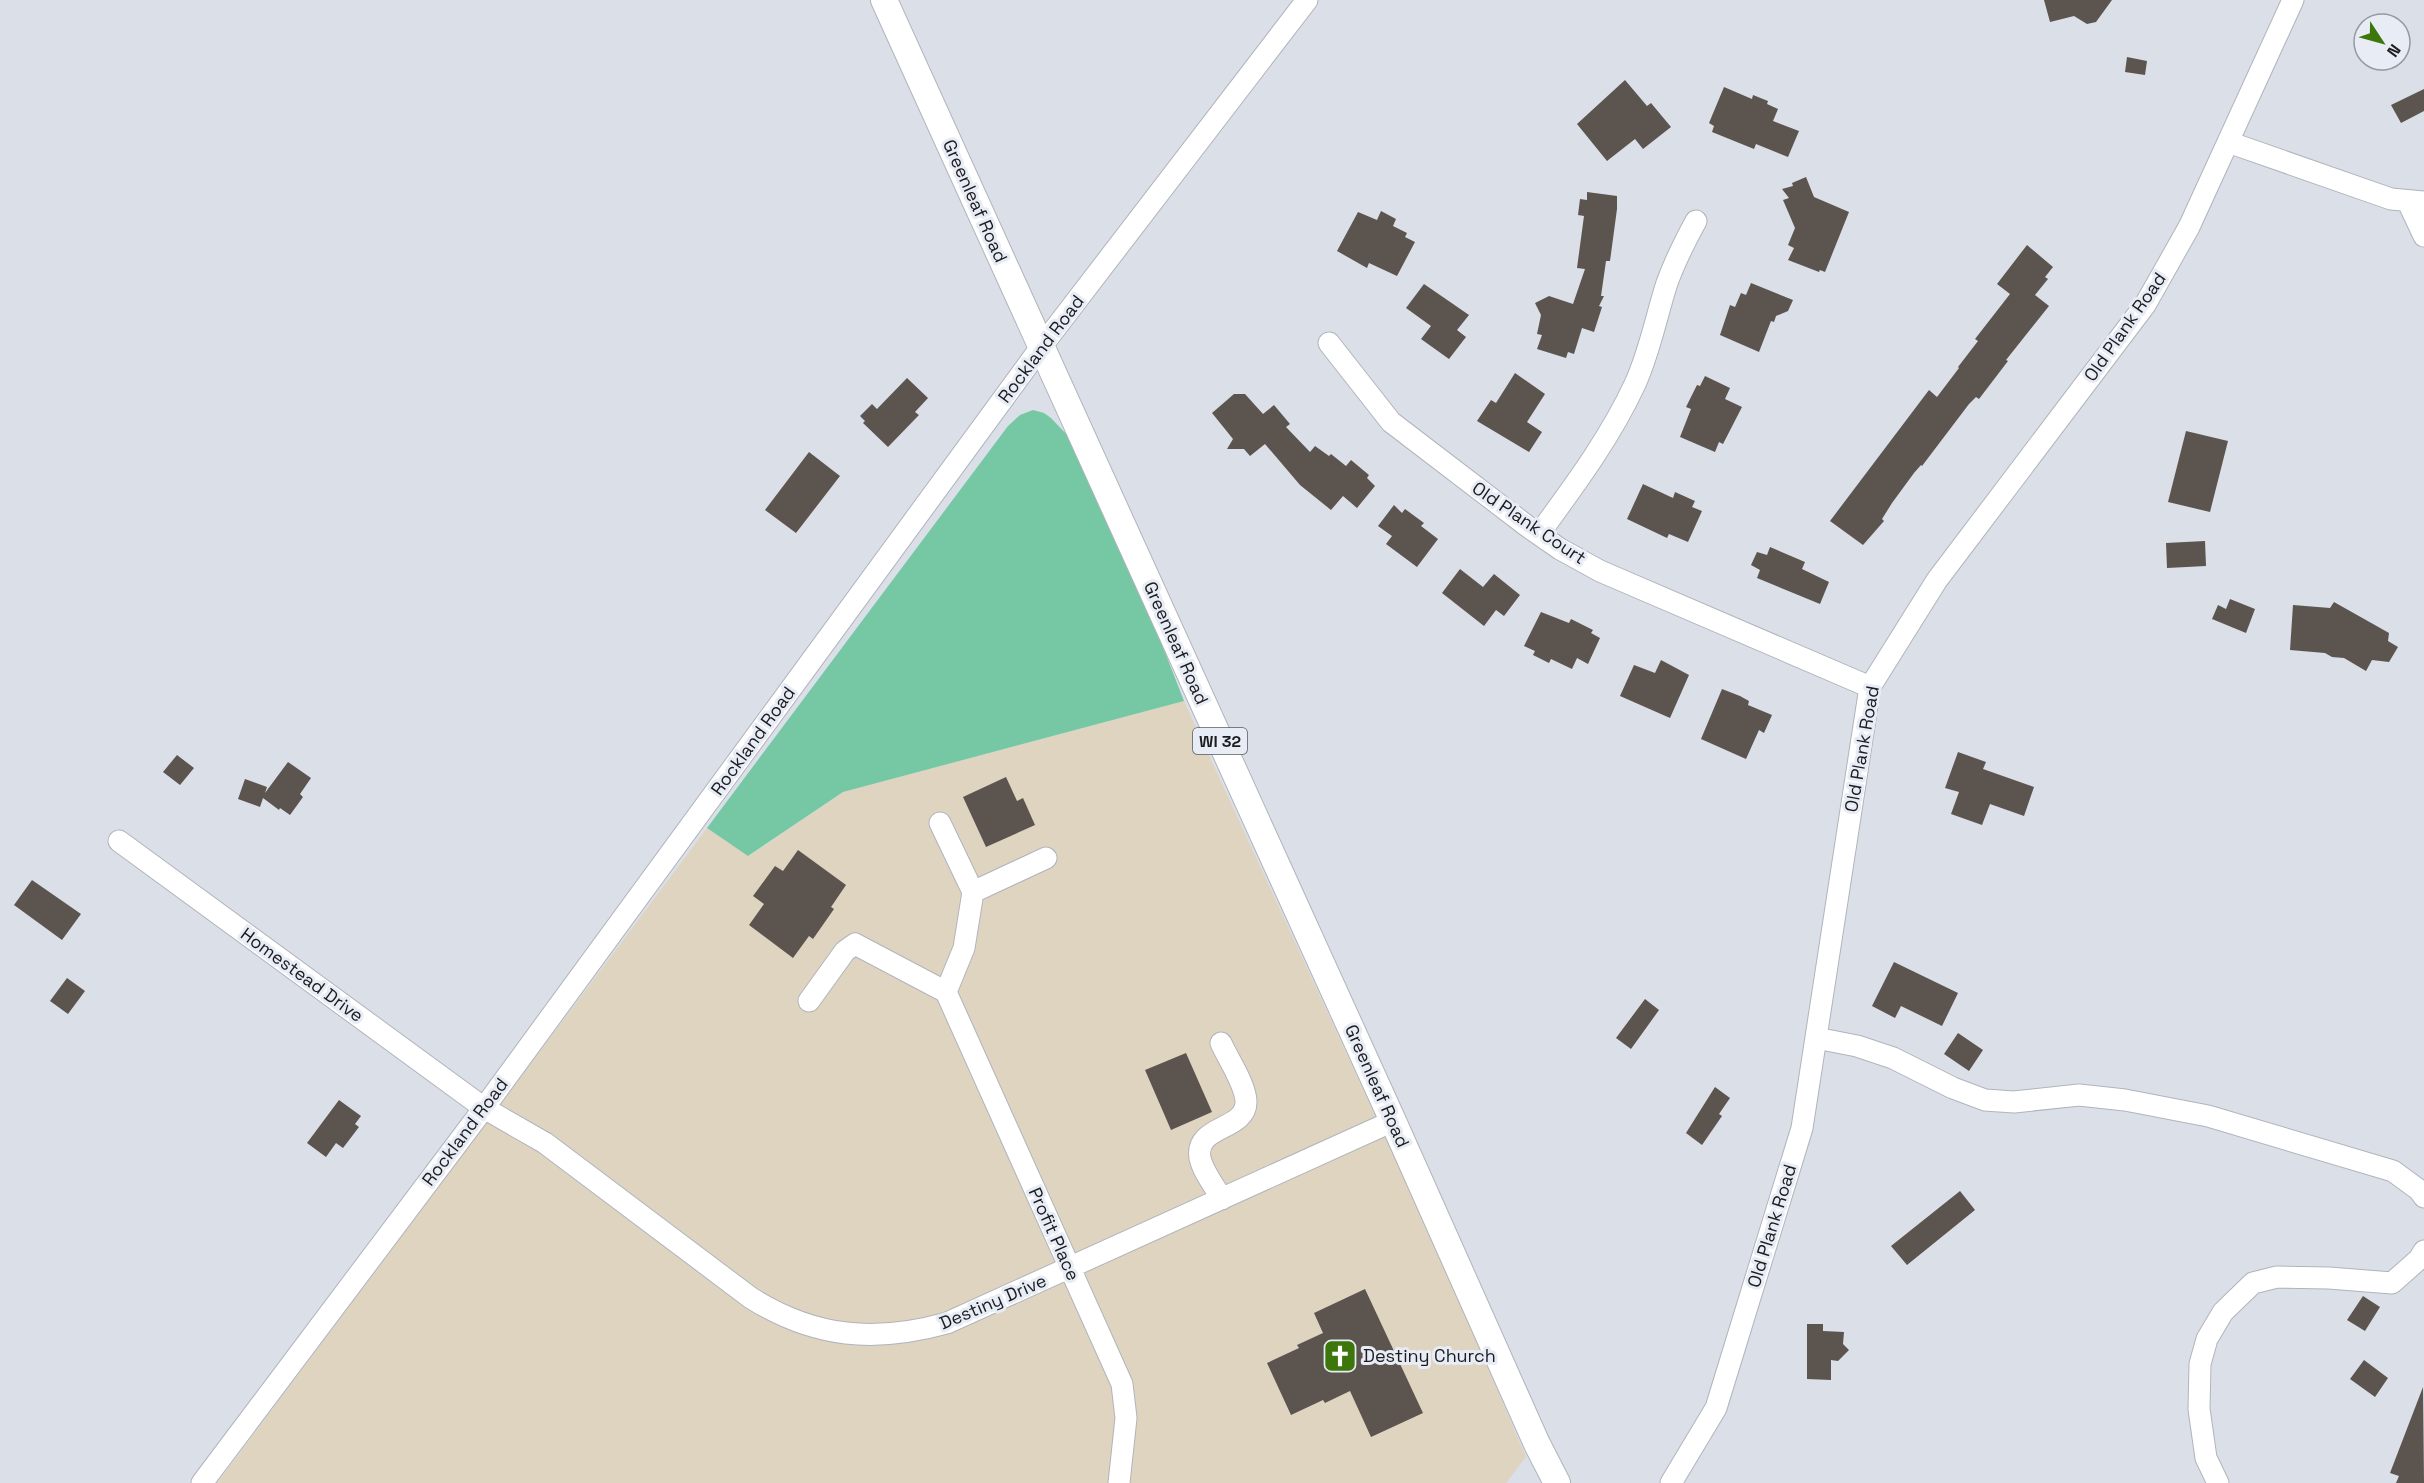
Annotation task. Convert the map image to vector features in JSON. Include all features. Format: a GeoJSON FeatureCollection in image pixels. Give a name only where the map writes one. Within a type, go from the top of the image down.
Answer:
{"type":"FeatureCollection","features":[{"type":"Feature","properties":{"kind":"main road","name":"Greenleaf Road"},"geometry":{"type":"LineString","coordinates":[[884,0],[1393,1121],[1537,1444],[1557,1483]]}},
{"type":"Feature","properties":{"kind":"street","name":"Rockland Road"},"geometry":{"type":"LineString","coordinates":[[202,1483],[484,1108],[1041,347],[1307,0]]}},
{"type":"Feature","properties":{"kind":"street","name":"Old Plank Road"},"geometry":{"type":"LineString","coordinates":[[1671,1483],[1716,1408],[1802,1128],[1870,687],[1937,580],[2145,305],[2189,227],[2293,0]]}},
{"type":"Feature","properties":{"kind":"street"},"geometry":{"type":"LineString","coordinates":[[2228,142],[2391,199],[2416,202],[2424,236]]}},
{"type":"Feature","properties":{"kind":"street"},"geometry":{"type":"LineString","coordinates":[[1539,534],[1611,431],[1636,383],[1652,340],[1666,285],[1677,256],[1696,221]]}},
{"type":"Feature","properties":{"kind":"street","name":"Old Plank Court"},"geometry":{"type":"LineString","coordinates":[[1329,343],[1390,422],[1426,452],[1539,534],[1600,571],[1870,687]]}},
{"type":"Feature","properties":{"kind":"street"},"geometry":{"type":"LineString","coordinates":[[809,1001],[845,951],[855,944],[946,992],[964,948],[973,892],[940,823]]}},
{"type":"Feature","properties":{"kind":"street","name":"Homestead Drive"},"geometry":{"type":"LineString","coordinates":[[119,841],[484,1108]]}},
{"type":"Feature","properties":{"kind":"street"},"geometry":{"type":"LineString","coordinates":[[973,892],[1046,858]]}},
{"type":"Feature","properties":{"kind":"street","name":"Profit Place"},"geometry":{"type":"LineString","coordinates":[[946,992],[1125,1395],[1126,1418],[1119,1483]]}},
{"type":"Feature","properties":{"kind":"street"},"geometry":{"type":"LineString","coordinates":[[1816,1038],[1857,1046],[1893,1058],[1953,1088],[1985,1100],[2014,1102],[2079,1095],[2125,1100],[2208,1116],[2393,1171],[2419,1190],[2424,1197]]}},
{"type":"Feature","properties":{"kind":"street"},"geometry":{"type":"LineString","coordinates":[[1221,1043],[1245,1093],[1246,1105],[1238,1120],[1225,1125],[1206,1138],[1200,1150],[1200,1160],[1222,1199]]}},
{"type":"Feature","properties":{"kind":"street","name":"Destiny Drive"},"geometry":{"type":"LineString","coordinates":[[484,1108],[544,1143],[751,1298],[782,1315],[814,1328],[871,1336],[921,1330],[965,1316],[1393,1121]]}},
{"type":"Feature","properties":{"kind":"street"},"geometry":{"type":"LineString","coordinates":[[2218,1483],[2206,1458],[2199,1409],[2200,1364],[2207,1338],[2223,1312],[2253,1283],[2277,1277],[2392,1283],[2419,1259],[2424,1251]]}},
{"type":"Feature","properties":{"kind":"shaded area"},"geometry":{"type":"Polygon","coordinates":[[[1184,701],[1443,1263],[1526,1457],[1506,1483],[217,1483],[707,828],[749,856],[843,792],[1184,701]]]}},
{"type":"Feature","properties":{"kind":"green space"},"geometry":{"type":"Polygon","coordinates":[[[1033,410],[1051,418],[1070,438],[1134,573],[1184,701],[843,792],[748,856],[707,828],[1008,426],[1020,415],[1033,410]]]}},
{"type":"Feature","properties":{"kind":"building"},"geometry":{"type":"Polygon","coordinates":[[[2044,0],[2112,0],[2096,22],[2087,24],[2074,16],[2050,22],[2044,0]]]}},
{"type":"Feature","properties":{"kind":"building"},"geometry":{"type":"Polygon","coordinates":[[[2127,57],[2147,61],[2145,75],[2125,72],[2127,57]]]}},
{"type":"Feature","properties":{"kind":"building"},"geometry":{"type":"Polygon","coordinates":[[[1625,80],[1647,106],[1651,103],[1671,127],[1643,149],[1635,139],[1607,161],[1577,124],[1625,80]]]}},
{"type":"Feature","properties":{"kind":"building"},"geometry":{"type":"Polygon","coordinates":[[[1724,87],[1752,99],[1753,95],[1768,101],[1767,104],[1778,109],[1773,121],[1799,131],[1788,157],[1756,144],[1754,149],[1712,132],[1714,126],[1709,123],[1724,87]]]}},
{"type":"Feature","properties":{"kind":"building"},"geometry":{"type":"Polygon","coordinates":[[[2424,89],[2424,111],[2401,123],[2391,105],[2424,89]]]}},
{"type":"Feature","properties":{"kind":"building"},"geometry":{"type":"Polygon","coordinates":[[[1806,177],[1814,197],[1849,212],[1825,272],[1820,270],[1819,272],[1788,260],[1794,248],[1788,245],[1795,228],[1783,200],[1789,198],[1782,189],[1793,186],[1792,183],[1806,177]]]}},
{"type":"Feature","properties":{"kind":"building"},"geometry":{"type":"Polygon","coordinates":[[[1587,192],[1617,196],[1617,209],[1610,261],[1606,261],[1601,296],[1604,296],[1599,306],[1602,307],[1594,332],[1582,328],[1574,354],[1568,352],[1566,358],[1537,349],[1542,335],[1537,334],[1541,315],[1535,303],[1549,296],[1573,304],[1585,269],[1577,268],[1584,216],[1578,215],[1580,199],[1587,200],[1587,192]]]}},
{"type":"Feature","properties":{"kind":"building"},"geometry":{"type":"Polygon","coordinates":[[[1381,211],[1396,219],[1393,226],[1407,233],[1405,237],[1415,242],[1397,276],[1369,263],[1367,268],[1337,251],[1358,212],[1377,220],[1381,211]]]}},
{"type":"Feature","properties":{"kind":"building"},"geometry":{"type":"Polygon","coordinates":[[[2027,245],[2053,267],[2045,277],[2048,279],[2035,295],[2049,306],[2006,360],[2008,361],[1979,399],[1976,397],[1969,404],[1922,466],[1914,473],[1882,519],[1884,521],[1863,545],[1830,521],[1929,390],[1937,397],[1959,368],[1978,341],[1975,339],[2010,294],[1997,284],[2027,245]]]}},
{"type":"Feature","properties":{"kind":"building"},"geometry":{"type":"Polygon","coordinates":[[[1751,283],[1793,300],[1788,311],[1776,316],[1774,322],[1771,321],[1759,352],[1720,335],[1730,305],[1735,307],[1741,293],[1746,295],[1751,283]]]}},
{"type":"Feature","properties":{"kind":"building"},"geometry":{"type":"Polygon","coordinates":[[[1424,284],[1469,315],[1457,330],[1466,337],[1449,359],[1421,339],[1431,326],[1406,308],[1424,284]]]}},
{"type":"Feature","properties":{"kind":"building"},"geometry":{"type":"Polygon","coordinates":[[[1515,373],[1545,394],[1527,422],[1542,432],[1529,452],[1477,421],[1491,400],[1496,403],[1515,373]]]}},
{"type":"Feature","properties":{"kind":"building"},"geometry":{"type":"Polygon","coordinates":[[[1705,376],[1730,388],[1725,399],[1742,407],[1723,444],[1719,442],[1715,452],[1680,437],[1691,409],[1686,407],[1697,385],[1700,386],[1705,376]]]}},
{"type":"Feature","properties":{"kind":"building"},"geometry":{"type":"Polygon","coordinates":[[[907,378],[928,398],[915,412],[919,415],[888,447],[863,423],[865,421],[860,416],[872,404],[877,409],[907,378]]]}},
{"type":"Feature","properties":{"kind":"building"},"geometry":{"type":"Polygon","coordinates":[[[1234,394],[1245,394],[1263,414],[1274,405],[1290,424],[1286,427],[1310,452],[1315,446],[1329,456],[1331,454],[1346,466],[1351,460],[1369,475],[1367,478],[1375,486],[1357,508],[1343,496],[1331,510],[1300,485],[1265,444],[1250,456],[1244,449],[1227,449],[1233,439],[1212,413],[1234,394]]]}},
{"type":"Feature","properties":{"kind":"building"},"geometry":{"type":"Polygon","coordinates":[[[2186,431],[2228,441],[2210,512],[2168,502],[2186,431]]]}},
{"type":"Feature","properties":{"kind":"building"},"geometry":{"type":"Polygon","coordinates":[[[809,452],[840,476],[796,533],[765,510],[809,452]]]}},
{"type":"Feature","properties":{"kind":"building"},"geometry":{"type":"Polygon","coordinates":[[[1643,484],[1673,498],[1675,492],[1695,501],[1692,507],[1702,511],[1688,542],[1669,534],[1667,538],[1627,519],[1643,484]]]}},
{"type":"Feature","properties":{"kind":"building"},"geometry":{"type":"Polygon","coordinates":[[[1394,505],[1402,513],[1405,509],[1424,523],[1421,526],[1438,539],[1417,567],[1386,544],[1392,536],[1378,526],[1394,505]]]}},
{"type":"Feature","properties":{"kind":"building"},"geometry":{"type":"Polygon","coordinates":[[[2205,541],[2206,566],[2167,568],[2166,543],[2205,541]]]}},
{"type":"Feature","properties":{"kind":"building"},"geometry":{"type":"Polygon","coordinates":[[[1770,547],[1805,562],[1802,569],[1829,582],[1820,604],[1757,578],[1760,570],[1751,565],[1757,552],[1767,555],[1770,547]]]}},
{"type":"Feature","properties":{"kind":"building"},"geometry":{"type":"Polygon","coordinates":[[[1460,569],[1483,587],[1494,574],[1520,595],[1504,616],[1496,610],[1484,626],[1442,593],[1460,569]]]}},
{"type":"Feature","properties":{"kind":"building"},"geometry":{"type":"Polygon","coordinates":[[[2230,599],[2255,609],[2246,633],[2212,619],[2218,605],[2226,609],[2230,599]]]}},
{"type":"Feature","properties":{"kind":"building"},"geometry":{"type":"Polygon","coordinates":[[[2334,602],[2389,633],[2388,641],[2398,647],[2389,662],[2372,660],[2366,671],[2344,658],[2332,657],[2325,653],[2290,650],[2293,605],[2330,608],[2334,602]]]}},
{"type":"Feature","properties":{"kind":"building"},"geometry":{"type":"Polygon","coordinates":[[[1541,612],[1569,623],[1571,619],[1593,630],[1591,633],[1600,638],[1588,664],[1577,658],[1572,669],[1551,659],[1549,663],[1533,655],[1535,651],[1524,646],[1541,612]]]}},
{"type":"Feature","properties":{"kind":"building"},"geometry":{"type":"Polygon","coordinates":[[[1661,660],[1689,675],[1670,718],[1620,696],[1634,665],[1655,673],[1661,660]]]}},
{"type":"Feature","properties":{"kind":"building"},"geometry":{"type":"Polygon","coordinates":[[[1722,689],[1749,701],[1748,705],[1772,715],[1764,733],[1759,730],[1746,759],[1701,739],[1722,689]]]}},
{"type":"Feature","properties":{"kind":"building"},"geometry":{"type":"Polygon","coordinates":[[[1958,752],[1986,762],[1983,769],[2034,787],[2024,816],[1990,804],[1982,825],[1951,814],[1959,792],[1945,788],[1958,752]]]}},
{"type":"Feature","properties":{"kind":"building"},"geometry":{"type":"Polygon","coordinates":[[[177,755],[194,768],[180,785],[163,772],[177,755]]]}},
{"type":"Feature","properties":{"kind":"building"},"geometry":{"type":"Polygon","coordinates":[[[288,762],[311,778],[300,794],[303,797],[290,815],[263,798],[260,807],[238,799],[245,779],[267,787],[265,793],[288,762]]]}},
{"type":"Feature","properties":{"kind":"building"},"geometry":{"type":"Polygon","coordinates":[[[1006,777],[1017,801],[1023,798],[1035,825],[986,847],[963,797],[1006,777]]]}},
{"type":"Feature","properties":{"kind":"building"},"geometry":{"type":"Polygon","coordinates":[[[798,850],[846,885],[831,907],[834,909],[813,939],[809,936],[793,958],[749,925],[764,904],[753,896],[775,866],[783,871],[798,850]]]}},
{"type":"Feature","properties":{"kind":"building"},"geometry":{"type":"Polygon","coordinates":[[[32,880],[81,914],[62,940],[14,905],[32,880]]]}},
{"type":"Feature","properties":{"kind":"building"},"geometry":{"type":"Polygon","coordinates":[[[1894,962],[1958,993],[1942,1026],[1901,1006],[1895,1018],[1872,1006],[1894,962]]]}},
{"type":"Feature","properties":{"kind":"building"},"geometry":{"type":"Polygon","coordinates":[[[67,978],[85,991],[68,1014],[50,1001],[67,978]]]}},
{"type":"Feature","properties":{"kind":"building"},"geometry":{"type":"Polygon","coordinates":[[[1645,999],[1659,1010],[1631,1049],[1616,1038],[1645,999]]]}},
{"type":"Feature","properties":{"kind":"building"},"geometry":{"type":"Polygon","coordinates":[[[1958,1033],[1983,1050],[1969,1071],[1944,1054],[1958,1033]]]}},
{"type":"Feature","properties":{"kind":"building"},"geometry":{"type":"Polygon","coordinates":[[[1186,1053],[1212,1112],[1171,1130],[1145,1070],[1186,1053]]]}},
{"type":"Feature","properties":{"kind":"building"},"geometry":{"type":"Polygon","coordinates":[[[1715,1087],[1730,1098],[1719,1114],[1722,1116],[1702,1145],[1686,1133],[1715,1087]]]}},
{"type":"Feature","properties":{"kind":"building"},"geometry":{"type":"Polygon","coordinates":[[[339,1100],[361,1116],[355,1124],[359,1127],[343,1148],[336,1143],[326,1157],[307,1143],[339,1100]]]}},
{"type":"Feature","properties":{"kind":"building"},"geometry":{"type":"Polygon","coordinates":[[[1960,1191],[1975,1210],[1907,1265],[1891,1246],[1960,1191]]]}},
{"type":"Feature","properties":{"kind":"building","name":"Destiny Church"},"geometry":{"type":"Polygon","coordinates":[[[1365,1289],[1423,1413],[1371,1437],[1350,1391],[1325,1403],[1323,1400],[1291,1415],[1267,1363],[1299,1348],[1297,1345],[1323,1333],[1314,1313],[1365,1289]]]}},
{"type":"Feature","properties":{"kind":"building"},"geometry":{"type":"Polygon","coordinates":[[[2363,1296],[2380,1307],[2365,1331],[2347,1320],[2363,1296]]]}},
{"type":"Feature","properties":{"kind":"building"},"geometry":{"type":"Polygon","coordinates":[[[1807,1324],[1823,1324],[1823,1331],[1844,1332],[1843,1344],[1849,1350],[1838,1361],[1831,1360],[1831,1380],[1807,1379],[1807,1324]]]}},
{"type":"Feature","properties":{"kind":"building"},"geometry":{"type":"Polygon","coordinates":[[[2364,1360],[2388,1378],[2375,1397],[2350,1379],[2364,1360]]]}},
{"type":"Feature","properties":{"kind":"building"},"geometry":{"type":"Polygon","coordinates":[[[2423,1387],[2424,1483],[2396,1483],[2399,1476],[2390,1473],[2423,1387]]]}},
{"type":"Feature","properties":{"kind":"place","name":"Destiny Church"},"geometry":{"type":"Point","coordinates":[1340,1356]}}]}
